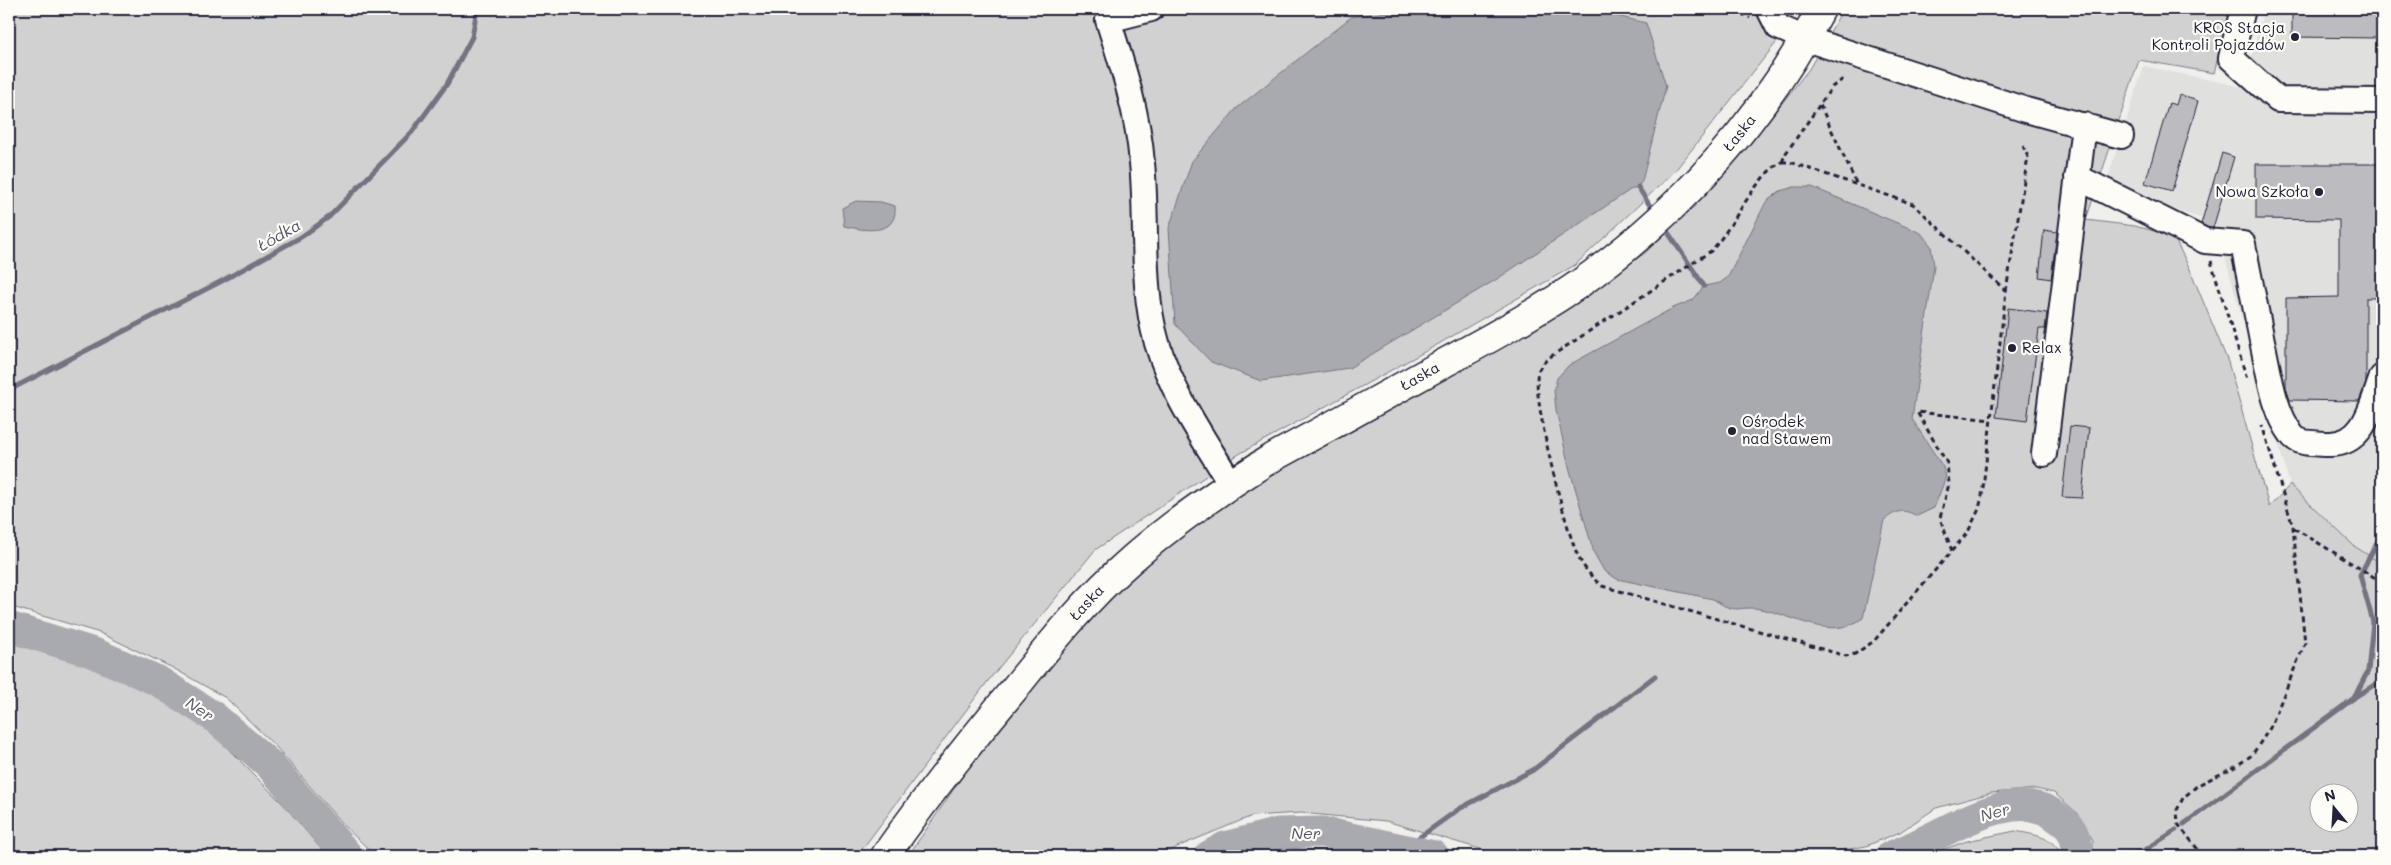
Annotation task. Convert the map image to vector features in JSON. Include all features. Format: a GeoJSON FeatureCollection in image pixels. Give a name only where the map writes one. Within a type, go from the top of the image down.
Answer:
{"type":"FeatureCollection","features":[{"type":"Feature","properties":{"kind":"main road","name":"Łaska"},"geometry":{"type":"LineString","coordinates":[[885,856],[991,717],[1086,604],[1114,575],[1171,526],[1231,484],[1270,459],[1524,319],[1578,284],[1647,230],[1678,202],[1721,157],[1741,132],[1774,87],[1800,36],[1821,9]]}},
{"type":"Feature","properties":{"kind":"street"},"geometry":{"type":"LineString","coordinates":[[1151,9],[1104,14],[1138,124],[1145,205],[1146,290],[1157,343],[1169,378],[1231,484]]}},
{"type":"Feature","properties":{"kind":"street"},"geometry":{"type":"LineString","coordinates":[[1769,9],[1778,27],[1800,36],[2026,110],[2121,136]]}},
{"type":"Feature","properties":{"kind":"street"},"geometry":{"type":"LineString","coordinates":[[2243,9],[2231,58],[2278,100],[2382,101]]}},
{"type":"Feature","properties":{"kind":"street"},"geometry":{"type":"LineString","coordinates":[[2044,454],[2084,126]]}},
{"type":"Feature","properties":{"kind":"street"},"geometry":{"type":"LineString","coordinates":[[2077,177],[2205,241],[2243,244],[2270,378],[2278,408],[2293,436],[2303,442],[2337,444],[2355,436],[2364,426],[2382,377]]}},
{"type":"Feature","properties":{"kind":"path"},"geometry":{"type":"LineString","coordinates":[[1782,162],[1786,153],[1832,87],[1846,77]]}},
{"type":"Feature","properties":{"kind":"path"},"geometry":{"type":"LineString","coordinates":[[1820,104],[1857,185]]}},
{"type":"Feature","properties":{"kind":"path"},"geometry":{"type":"LineString","coordinates":[[2006,291],[1913,204],[1790,162],[1782,162],[1769,170],[1720,241],[1701,259],[1550,357],[1538,372],[1538,407],[1577,555],[1590,576],[1602,586],[1622,593],[1846,656],[1855,654],[1874,641],[1968,532],[1980,509],[2006,291],[2028,157],[2023,146]]}},
{"type":"Feature","properties":{"kind":"path"},"geometry":{"type":"LineString","coordinates":[[2205,241],[2250,386]]}},
{"type":"Feature","properties":{"kind":"path"},"geometry":{"type":"LineString","coordinates":[[1952,551],[1940,518],[1949,484],[1947,463],[1917,412],[1991,420]]}},
{"type":"Feature","properties":{"kind":"path"},"geometry":{"type":"LineString","coordinates":[[2202,856],[2178,824],[2177,810],[2183,798],[2198,785],[2235,767],[2252,755],[2270,728],[2305,643],[2293,527],[2261,423]]}},
{"type":"Feature","properties":{"kind":"path"},"geometry":{"type":"LineString","coordinates":[[2293,527],[2382,582]]}},
{"type":"Feature","properties":{"kind":"shaded area"},"geometry":{"type":"Polygon","coordinates":[[[9,9],[1792,9],[1776,43],[1674,172],[1575,265],[1435,346],[1239,454],[1095,550],[988,681],[857,856],[376,856],[344,826],[277,748],[226,698],[173,668],[100,633],[9,606],[9,9]]]}},
{"type":"Feature","properties":{"kind":"shaded area"},"geometry":{"type":"Polygon","coordinates":[[[1409,9],[1588,9],[1646,23],[1666,86],[1642,181],[1638,187],[1630,190],[1497,279],[1349,368],[1261,381],[1211,362],[1175,324],[1169,228],[1192,161],[1237,108],[1351,17],[1409,9]]]}},
{"type":"Feature","properties":{"kind":"shaded area","name":"Ośrodek nad Stawem"},"geometry":{"type":"Polygon","coordinates":[[[1843,9],[2230,9],[2214,73],[2139,60],[2086,220],[2135,226],[2173,236],[2189,267],[2228,362],[2269,507],[2290,485],[2354,546],[2382,564],[2382,856],[2093,856],[2093,840],[2076,812],[2054,793],[2036,789],[1991,793],[1936,808],[1900,832],[1866,846],[1811,856],[1504,856],[1386,821],[1301,813],[1252,816],[1177,847],[1163,856],[908,856],[982,748],[1077,634],[1131,577],[1199,517],[1319,442],[1553,316],[1645,253],[1691,208],[1756,136],[1809,69],[1843,9]]]}},
{"type":"Feature","properties":{"kind":"shaded area"},"geometry":{"type":"Polygon","coordinates":[[[2264,9],[2382,9],[2382,564],[2354,546],[2290,485],[2215,223],[2135,197],[2107,180],[2144,66],[2243,87],[2264,9]]]}},
{"type":"Feature","properties":{"kind":"shaded area"},"geometry":{"type":"Polygon","coordinates":[[[1794,187],[1812,187],[1921,233],[1931,246],[1934,266],[1912,419],[1943,467],[1946,477],[1934,508],[1917,516],[1904,511],[1892,514],[1884,520],[1863,618],[1851,625],[1838,628],[1812,625],[1760,609],[1733,609],[1713,599],[1617,579],[1604,571],[1594,553],[1569,467],[1556,410],[1554,390],[1557,378],[1569,365],[1673,308],[1693,300],[1704,286],[1720,283],[1728,277],[1766,202],[1780,191],[1794,187]]]}},
{"type":"Feature","properties":{"kind":"shaded area"},"geometry":{"type":"Polygon","coordinates":[[[856,201],[881,202],[895,206],[895,216],[886,227],[878,229],[870,230],[844,226],[842,208],[856,201]]]}},
{"type":"Feature","properties":{"kind":"shaded area"},"geometry":{"type":"Polygon","coordinates":[[[9,640],[90,666],[146,690],[210,731],[283,804],[327,856],[9,856],[9,640]]]}},
{"type":"Feature","properties":{"kind":"shaded area"},"geometry":{"type":"Polygon","coordinates":[[[2015,831],[2036,835],[2048,840],[2054,844],[2062,856],[1925,856],[1967,841],[2015,831]]]}},
{"type":"Feature","properties":{"kind":"shaded area"},"geometry":{"type":"Polygon","coordinates":[[[1285,848],[1336,851],[1364,856],[1243,856],[1285,848]]]}},
{"type":"Feature","properties":{"kind":"building"},"geometry":{"type":"Polygon","coordinates":[[[2292,9],[2382,9],[2382,38],[2292,37],[2292,9]]]}},
{"type":"Feature","properties":{"kind":"building"},"geometry":{"type":"Polygon","coordinates":[[[2179,95],[2198,101],[2172,191],[2145,183],[2169,103],[2176,105],[2179,95]]]}},
{"type":"Feature","properties":{"kind":"building"},"geometry":{"type":"Polygon","coordinates":[[[2222,153],[2234,157],[2213,228],[2209,228],[2201,224],[2222,153]]]}},
{"type":"Feature","properties":{"kind":"building"},"geometry":{"type":"Polygon","coordinates":[[[2256,164],[2382,164],[2382,298],[2366,298],[2366,383],[2359,401],[2290,400],[2286,388],[2286,298],[2339,297],[2339,220],[2256,219],[2256,164]]]}},
{"type":"Feature","properties":{"kind":"building"},"geometry":{"type":"Polygon","coordinates":[[[2044,230],[2057,232],[2051,279],[2039,277],[2044,230]]]}},
{"type":"Feature","properties":{"kind":"building"},"geometry":{"type":"Polygon","coordinates":[[[2008,308],[2047,313],[2045,329],[2039,329],[2027,421],[1996,417],[2008,308]]]}},
{"type":"Feature","properties":{"kind":"building"},"geometry":{"type":"Polygon","coordinates":[[[2070,426],[2089,428],[2082,498],[2062,497],[2070,426]]]}},
{"type":"Feature","properties":{"kind":"waterway","name":"Łódka"},"geometry":{"type":"LineString","coordinates":[[9,390],[220,282],[301,237],[329,217],[412,132],[447,84],[472,37],[477,9]]}},
{"type":"Feature","properties":{"kind":"waterway"},"geometry":{"type":"LineString","coordinates":[[1638,187],[1654,212]]}},
{"type":"Feature","properties":{"kind":"waterway"},"geometry":{"type":"LineString","coordinates":[[1663,225],[1704,286]]}},
{"type":"Feature","properties":{"kind":"waterway"},"geometry":{"type":"LineString","coordinates":[[2184,824],[2354,698],[2368,671],[2373,622],[2360,575],[2382,533]]}},
{"type":"Feature","properties":{"kind":"waterway","name":"Ner"},"geometry":{"type":"LineString","coordinates":[[9,627],[94,653],[158,681],[214,717],[269,764],[348,856]]}},
{"type":"Feature","properties":{"kind":"waterway"},"geometry":{"type":"LineString","coordinates":[[1403,849],[1459,809],[1533,770],[1655,676]]}},
{"type":"Feature","properties":{"kind":"waterway"},"geometry":{"type":"LineString","coordinates":[[2355,697],[2382,680]]}},
{"type":"Feature","properties":{"kind":"waterway","name":"Ner"},"geometry":{"type":"LineString","coordinates":[[1891,856],[1974,817],[1997,809],[2019,806],[2040,808],[2058,818],[2071,829],[2079,856]]}},
{"type":"Feature","properties":{"kind":"waterway"},"geometry":{"type":"LineString","coordinates":[[2118,856],[2142,852],[2176,830]]}},
{"type":"Feature","properties":{"kind":"waterway","name":"Ner"},"geometry":{"type":"LineString","coordinates":[[1209,856],[1225,847],[1278,833],[1322,832],[1434,856]]}},
{"type":"Feature","properties":{"kind":"place","name":"KROS Stacja Kontroli Pojazdów"},"geometry":{"type":"Point","coordinates":[2295,37]}},
{"type":"Feature","properties":{"kind":"place","name":"Nowa Szkoła"},"geometry":{"type":"Point","coordinates":[2319,192]}},
{"type":"Feature","properties":{"kind":"place","name":"Relax"},"geometry":{"type":"Point","coordinates":[2012,348]}},
{"type":"Feature","properties":{"kind":"place","name":"Ośrodek nad Stawem"},"geometry":{"type":"Point","coordinates":[1732,431]}}]}
